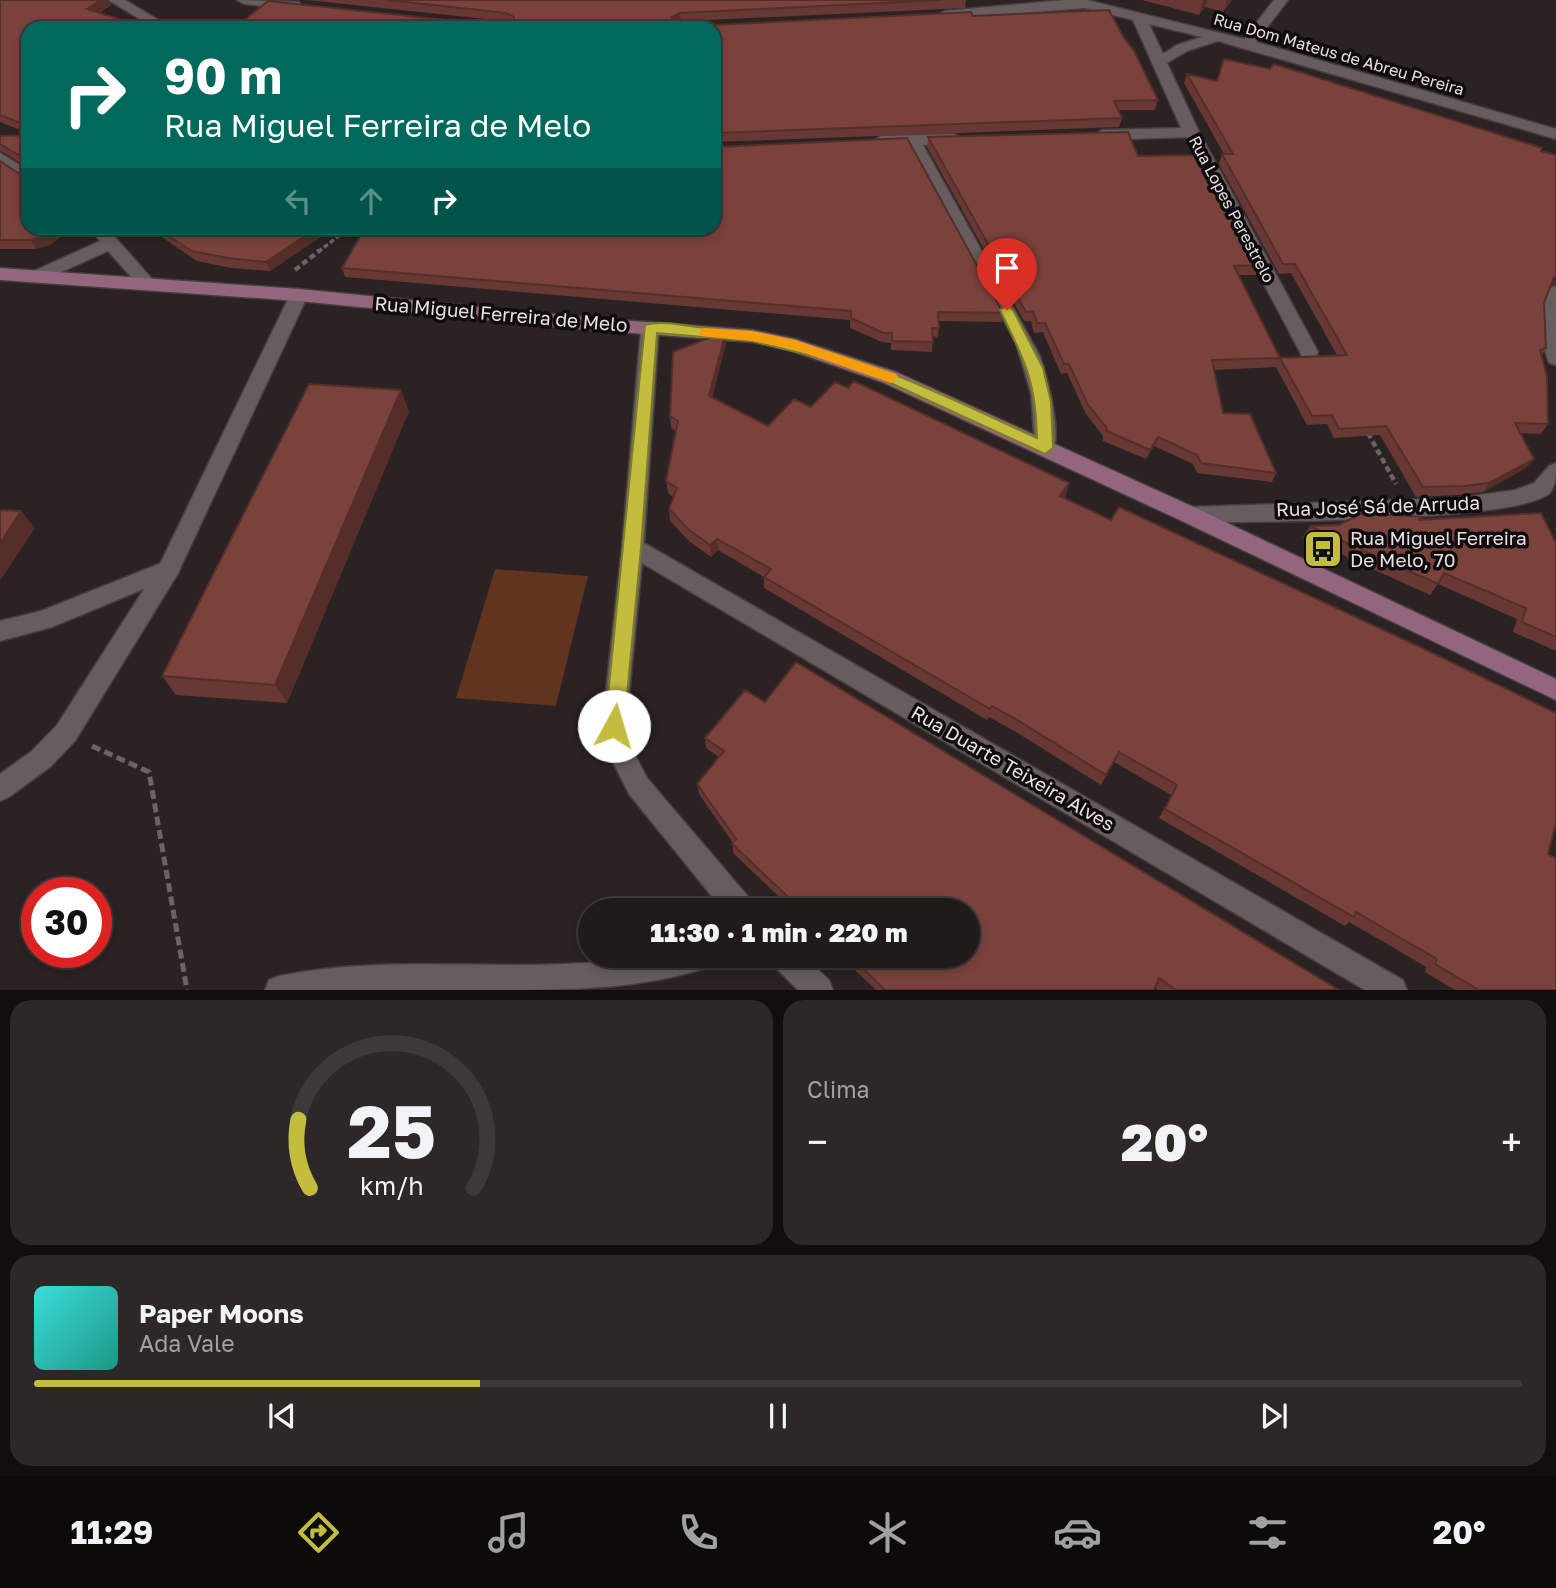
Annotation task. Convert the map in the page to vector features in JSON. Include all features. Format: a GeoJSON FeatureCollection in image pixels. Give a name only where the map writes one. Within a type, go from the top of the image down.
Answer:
{"type":"FeatureCollection","features":[{"type":"Feature","properties":{"kind":"main road","name":"Rua Miguel Ferreira de Melo"},"geometry":{"type":"LineString","coordinates":[[1,277],[40,275],[299,295],[752,336],[833,356],[889,377],[1045,448],[1556,690]]}},
{"type":"Feature","properties":{"kind":"street"},"geometry":{"type":"LineString","coordinates":[[115,0],[152,21]]}},
{"type":"Feature","properties":{"kind":"street"},"geometry":{"type":"LineString","coordinates":[[244,0],[311,7]]}},
{"type":"Feature","properties":{"kind":"street"},"geometry":{"type":"LineString","coordinates":[[1247,44],[1281,0]]}},
{"type":"Feature","properties":{"kind":"street","name":"Rua Dom Mateus de Abreu Pereira"},"geometry":{"type":"LineString","coordinates":[[928,16],[1077,2],[1111,5],[1139,17],[1247,44],[1556,134]]}},
{"type":"Feature","properties":{"kind":"street","name":"Rua Lopes Perestrelo"},"geometry":{"type":"LineString","coordinates":[[1139,17],[1191,132],[1309,352]]}},
{"type":"Feature","properties":{"kind":"street"},"geometry":{"type":"LineString","coordinates":[[1158,63],[1182,48],[1217,37]]}},
{"type":"Feature","properties":{"kind":"street"},"geometry":{"type":"LineString","coordinates":[[1080,135],[1191,132]]}},
{"type":"Feature","properties":{"kind":"street"},"geometry":{"type":"LineString","coordinates":[[860,142],[969,138]]}},
{"type":"Feature","properties":{"kind":"street"},"geometry":{"type":"LineString","coordinates":[[913,140],[1025,343],[1036,368],[1044,402],[1045,448]]}},
{"type":"Feature","properties":{"kind":"street"},"geometry":{"type":"LineString","coordinates":[[0,158],[21,172]]}},
{"type":"Feature","properties":{"kind":"street"},"geometry":{"type":"LineString","coordinates":[[105,235],[147,284]]}},
{"type":"Feature","properties":{"kind":"street"},"geometry":{"type":"LineString","coordinates":[[40,275],[113,243]]}},
{"type":"Feature","properties":{"kind":"street"},"geometry":{"type":"LineString","coordinates":[[1556,292],[1551,298],[1549,322],[1556,358]]}},
{"type":"Feature","properties":{"kind":"street"},"geometry":{"type":"LineString","coordinates":[[0,789],[41,759],[66,733],[169,569],[299,295]]}},
{"type":"Feature","properties":{"kind":"street"},"geometry":{"type":"LineString","coordinates":[[650,328],[633,548],[614,726],[622,756],[638,786],[731,898]]}},
{"type":"Feature","properties":{"kind":"street","name":"Rua José Sá de Arruda"},"geometry":{"type":"LineString","coordinates":[[1189,515],[1410,509],[1516,498],[1541,489],[1556,471]]}},
{"type":"Feature","properties":{"kind":"street","name":"Rua Duarte Teixeira Alves"},"geometry":{"type":"LineString","coordinates":[[633,548],[1392,989]]}},
{"type":"Feature","properties":{"kind":"street"},"geometry":{"type":"LineString","coordinates":[[0,631],[17,629],[44,620],[169,569]]}},
{"type":"Feature","properties":{"kind":"street"},"geometry":{"type":"LineString","coordinates":[[279,989],[309,983],[379,977],[562,986],[626,980],[672,968]]}},
{"type":"Feature","properties":{"kind":"street"},"geometry":{"type":"LineString","coordinates":[[797,968],[819,989]]}},
{"type":"Feature","properties":{"kind":"path"},"geometry":{"type":"LineString","coordinates":[[265,294],[340,235]]}},
{"type":"Feature","properties":{"kind":"path"},"geometry":{"type":"LineString","coordinates":[[1364,421],[1410,509]]}},
{"type":"Feature","properties":{"kind":"path"},"geometry":{"type":"LineString","coordinates":[[66,733],[149,772],[187,989]]}},
{"type":"Feature","properties":{"kind":"shaded area"},"geometry":{"type":"Polygon","coordinates":[[[495,569],[588,576],[556,706],[456,698],[495,569]]]}},
{"type":"Feature","properties":{"kind":"building"},"geometry":{"type":"Polygon","coordinates":[[[0,0],[101,0],[87,9],[125,21],[21,21],[21,123],[0,115],[0,0]]]}},
{"type":"Feature","properties":{"kind":"building"},"geometry":{"type":"Polygon","coordinates":[[[387,0],[941,0],[680,13],[672,17],[671,21],[514,21],[514,17],[506,13],[387,0]]]}},
{"type":"Feature","properties":{"kind":"building"},"geometry":{"type":"Polygon","coordinates":[[[268,1],[457,21],[244,21],[268,1]]]}},
{"type":"Feature","properties":{"kind":"building"},"geometry":{"type":"Polygon","coordinates":[[[1109,10],[1133,49],[1158,100],[1114,101],[1122,118],[721,133],[721,25],[971,12],[973,16],[1109,10]]]}},
{"type":"Feature","properties":{"kind":"building"},"geometry":{"type":"Polygon","coordinates":[[[1224,59],[1270,69],[1274,64],[1542,148],[1541,151],[1556,155],[1556,277],[1544,303],[1546,348],[1540,350],[1547,376],[1548,424],[1515,423],[1534,459],[1489,483],[1423,487],[1386,426],[1339,429],[1332,415],[1312,416],[1280,358],[1347,355],[1295,264],[1283,264],[1222,154],[1233,154],[1187,74],[1217,81],[1224,59]]]}},
{"type":"Feature","properties":{"kind":"building"},"geometry":{"type":"Polygon","coordinates":[[[1128,132],[1138,156],[1201,155],[1260,265],[1234,266],[1280,358],[1212,360],[1223,413],[1250,414],[1276,473],[1201,463],[1197,455],[1158,437],[1150,450],[1107,431],[1088,405],[1069,364],[1064,364],[1045,323],[1037,323],[1033,311],[1026,312],[928,137],[1128,132]]]}},
{"type":"Feature","properties":{"kind":"building"},"geometry":{"type":"Polygon","coordinates":[[[21,135],[21,156],[0,144],[0,136],[21,135]]]}},
{"type":"Feature","properties":{"kind":"building"},"geometry":{"type":"Polygon","coordinates":[[[907,138],[1003,313],[938,312],[939,328],[932,328],[933,342],[892,341],[892,333],[883,333],[851,318],[851,311],[342,268],[361,235],[721,235],[721,147],[907,138]]]}},
{"type":"Feature","properties":{"kind":"building"},"geometry":{"type":"Polygon","coordinates":[[[0,161],[21,175],[21,235],[44,236],[31,240],[0,240],[0,161]]]}},
{"type":"Feature","properties":{"kind":"building"},"geometry":{"type":"Polygon","coordinates":[[[167,235],[306,235],[266,262],[192,251],[167,235]]]}},
{"type":"Feature","properties":{"kind":"building"},"geometry":{"type":"Polygon","coordinates":[[[726,331],[709,396],[768,426],[794,399],[811,407],[835,382],[848,388],[854,381],[1069,483],[1060,496],[1111,520],[1119,507],[1556,713],[1556,823],[1548,854],[1556,858],[1556,990],[1479,990],[1435,964],[1437,959],[1356,912],[1354,917],[1165,809],[1177,785],[1119,752],[1106,775],[1019,721],[992,706],[990,709],[764,577],[771,569],[717,539],[710,545],[688,529],[669,509],[677,488],[666,481],[678,421],[670,416],[673,352],[726,331]]]}},
{"type":"Feature","properties":{"kind":"building"},"geometry":{"type":"Polygon","coordinates":[[[309,384],[401,390],[275,685],[162,676],[309,384]]]}},
{"type":"Feature","properties":{"kind":"building"},"geometry":{"type":"Polygon","coordinates":[[[0,510],[21,511],[0,543],[0,510]]]}},
{"type":"Feature","properties":{"kind":"building"},"geometry":{"type":"Polygon","coordinates":[[[1363,513],[1423,517],[1418,520],[1541,513],[1556,543],[1556,637],[1522,622],[1526,608],[1444,573],[1438,584],[1362,550],[1357,553],[1353,546],[1310,526],[1339,525],[1363,513]]]}},
{"type":"Feature","properties":{"kind":"building"},"geometry":{"type":"Polygon","coordinates":[[[796,662],[1339,990],[1176,990],[1159,978],[1154,990],[885,990],[862,968],[980,968],[980,898],[789,898],[732,844],[736,839],[697,784],[724,751],[705,738],[745,690],[765,702],[796,662]]]}},
{"type":"Feature","properties":{"kind":"slow traffic"},"geometry":{"type":"LineString","coordinates":[[705,332],[752,336],[795,345],[891,377]]}},
{"type":"Feature","properties":{"kind":"place","name":"Rua Miguel Ferreira De Melo, 70"},"geometry":{"type":"Point","coordinates":[1323,549]}},
{"type":"Feature","properties":{"kind":"route"},"geometry":{"type":"LineString","coordinates":[[614,726],[633,548],[650,328],[752,336],[833,356],[889,377],[1045,448],[1044,402],[1036,368],[1007,310]]}}]}
